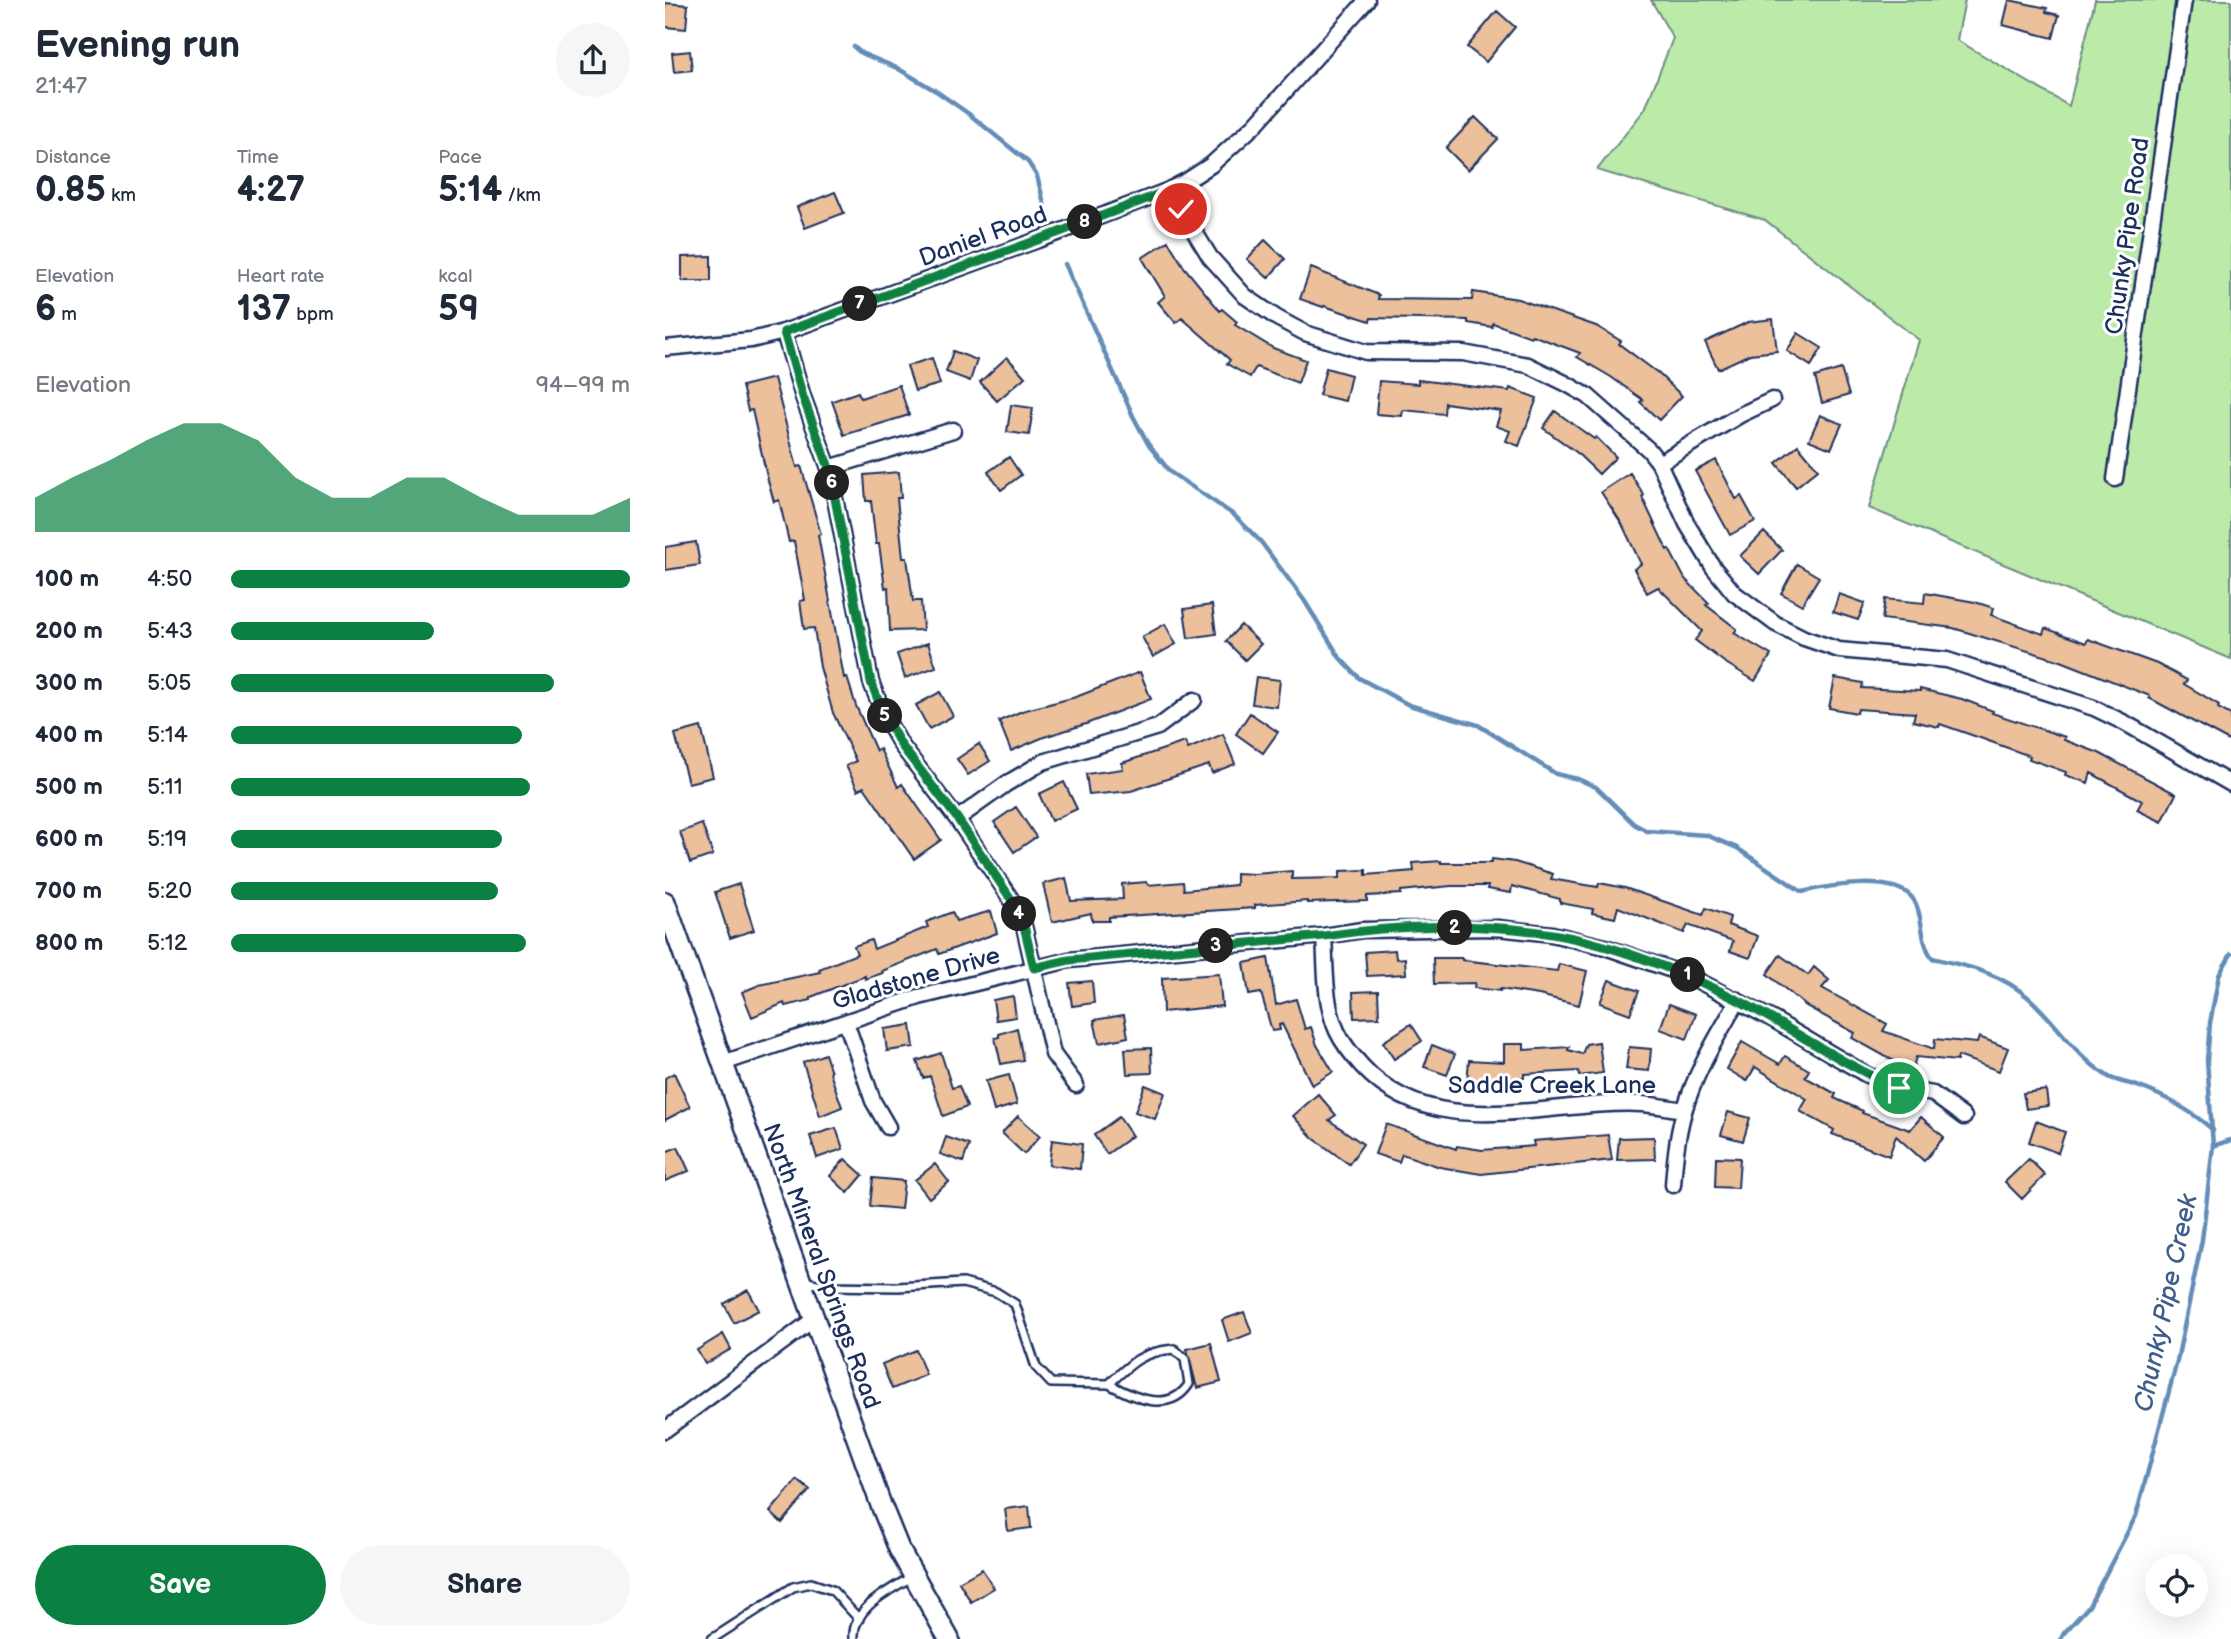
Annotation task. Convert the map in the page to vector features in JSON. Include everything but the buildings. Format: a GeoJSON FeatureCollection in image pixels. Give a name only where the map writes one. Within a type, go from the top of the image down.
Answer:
{"type":"FeatureCollection","features":[{"type":"Feature","properties":{"kind":"street","name":"Daniel Road"},"geometry":{"type":"LineString","coordinates":[[665,348],[751,340],[784,332],[1170,190],[1210,164],[1240,139],[1367,0]]}},
{"type":"Feature","properties":{"kind":"street","name":"Chunky Pipe Road"},"geometry":{"type":"LineString","coordinates":[[2115,479],[2184,0]]}},
{"type":"Feature","properties":{"kind":"street"},"geometry":{"type":"LineString","coordinates":[[1170,190],[1210,257],[1245,296],[1305,333],[1366,352],[1463,353],[1528,365],[1588,396],[1649,450],[1659,463],[1687,524],[1713,567],[1734,593],[1776,624],[1804,638],[1839,650],[1947,660],[2094,708],[2231,784]]}},
{"type":"Feature","properties":{"kind":"street"},"geometry":{"type":"LineString","coordinates":[[784,332],[803,397],[829,468],[871,682],[884,715],[901,745],[957,818],[1013,902],[1024,926],[1053,1054],[1076,1085]]}},
{"type":"Feature","properties":{"kind":"street"},"geometry":{"type":"LineString","coordinates":[[1659,463],[1740,415],[1772,400]]}},
{"type":"Feature","properties":{"kind":"street"},"geometry":{"type":"LineString","coordinates":[[829,468],[953,429]]}},
{"type":"Feature","properties":{"kind":"street"},"geometry":{"type":"LineString","coordinates":[[957,818],[1043,762],[1158,727],[1193,700]]}},
{"type":"Feature","properties":{"kind":"street","name":"North Mineral Springs Road"},"geometry":{"type":"LineString","coordinates":[[665,903],[881,1505],[913,1576],[949,1639]]}},
{"type":"Feature","properties":{"kind":"street","name":"Gladstone Drive"},"geometry":{"type":"LineString","coordinates":[[723,1063],[919,997],[1069,960],[1362,930],[1498,928],[1552,934],[1605,947],[1689,976],[1738,1000],[1867,1075],[1899,1088],[1933,1094],[1964,1117]]}},
{"type":"Feature","properties":{"kind":"street","name":"Saddle Creek Lane"},"geometry":{"type":"LineString","coordinates":[[1324,936],[1327,995],[1337,1031],[1351,1054],[1372,1077],[1396,1095],[1423,1105],[1463,1114],[1641,1104],[1684,1110]]}},
{"type":"Feature","properties":{"kind":"street"},"geometry":{"type":"LineString","coordinates":[[1673,1185],[1675,1155],[1684,1110],[1699,1070],[1738,1000]]}},
{"type":"Feature","properties":{"kind":"street"},"geometry":{"type":"LineString","coordinates":[[846,1022],[873,1101],[888,1127]]}},
{"type":"Feature","properties":{"kind":"street"},"geometry":{"type":"LineString","coordinates":[[665,1430],[814,1319]]}},
{"type":"Feature","properties":{"kind":"lane"},"geometry":{"type":"LineString","coordinates":[[802,1281],[826,1286],[898,1287],[963,1283],[996,1292],[1014,1304],[1036,1367],[1051,1383],[1109,1384],[1132,1397],[1170,1401],[1184,1392],[1189,1384],[1185,1359],[1174,1349],[1152,1351],[1127,1367],[1109,1384]]}},
{"type":"Feature","properties":{"kind":"lane"},"geometry":{"type":"LineString","coordinates":[[854,1639],[853,1630],[867,1607],[913,1576]]}},
{"type":"Feature","properties":{"kind":"lane"},"geometry":{"type":"LineString","coordinates":[[712,1639],[793,1587],[811,1583],[832,1590],[859,1619]]}},
{"type":"Feature","properties":{"kind":"green space"},"geometry":{"type":"Polygon","coordinates":[[[1651,0],[1965,0],[1957,40],[2069,106],[2095,0],[2231,0],[2231,659],[1869,508],[1919,340],[1765,220],[1597,170],[1645,109],[1673,38],[1651,0]]]}},
{"type":"Feature","properties":{"kind":"waterway"},"geometry":{"type":"LineString","coordinates":[[854,47],[936,91],[1028,162],[1037,176],[1049,223]]}},
{"type":"Feature","properties":{"kind":"waterway"},"geometry":{"type":"LineString","coordinates":[[1065,264],[1148,444],[1170,472],[1234,515],[1261,542],[1304,600],[1340,658],[1359,678],[1409,705],[1478,725],[1556,774],[1596,787],[1634,824],[1647,831],[1706,835],[1737,848],[1802,892],[1862,884],[1895,887],[1907,893],[1918,909],[1926,945],[1932,958],[1971,968],[2007,982],[2029,998],[2098,1069],[2113,1079],[2169,1100],[2213,1130]]}},
{"type":"Feature","properties":{"kind":"waterway","name":"Chunky Pipe Creek"},"geometry":{"type":"LineString","coordinates":[[2061,1639],[2089,1606],[2136,1516],[2177,1361],[2202,1240],[2213,1146],[2207,1060],[2210,1023],[2219,975],[2231,954]]}},
{"type":"Feature","properties":{"kind":"waterway"},"geometry":{"type":"LineString","coordinates":[[2213,1146],[2231,1140]]}},
{"type":"Feature","properties":{"kind":"route"},"geometry":{"type":"LineString","coordinates":[[1181,209],[1170,190],[784,332],[803,397],[829,468],[871,682],[884,715],[901,745],[957,818],[1013,902],[1024,926],[1034,968],[1069,960],[1362,930],[1498,928],[1552,934],[1605,947],[1689,976],[1774,1020],[1867,1075],[1899,1088]]}}]}
